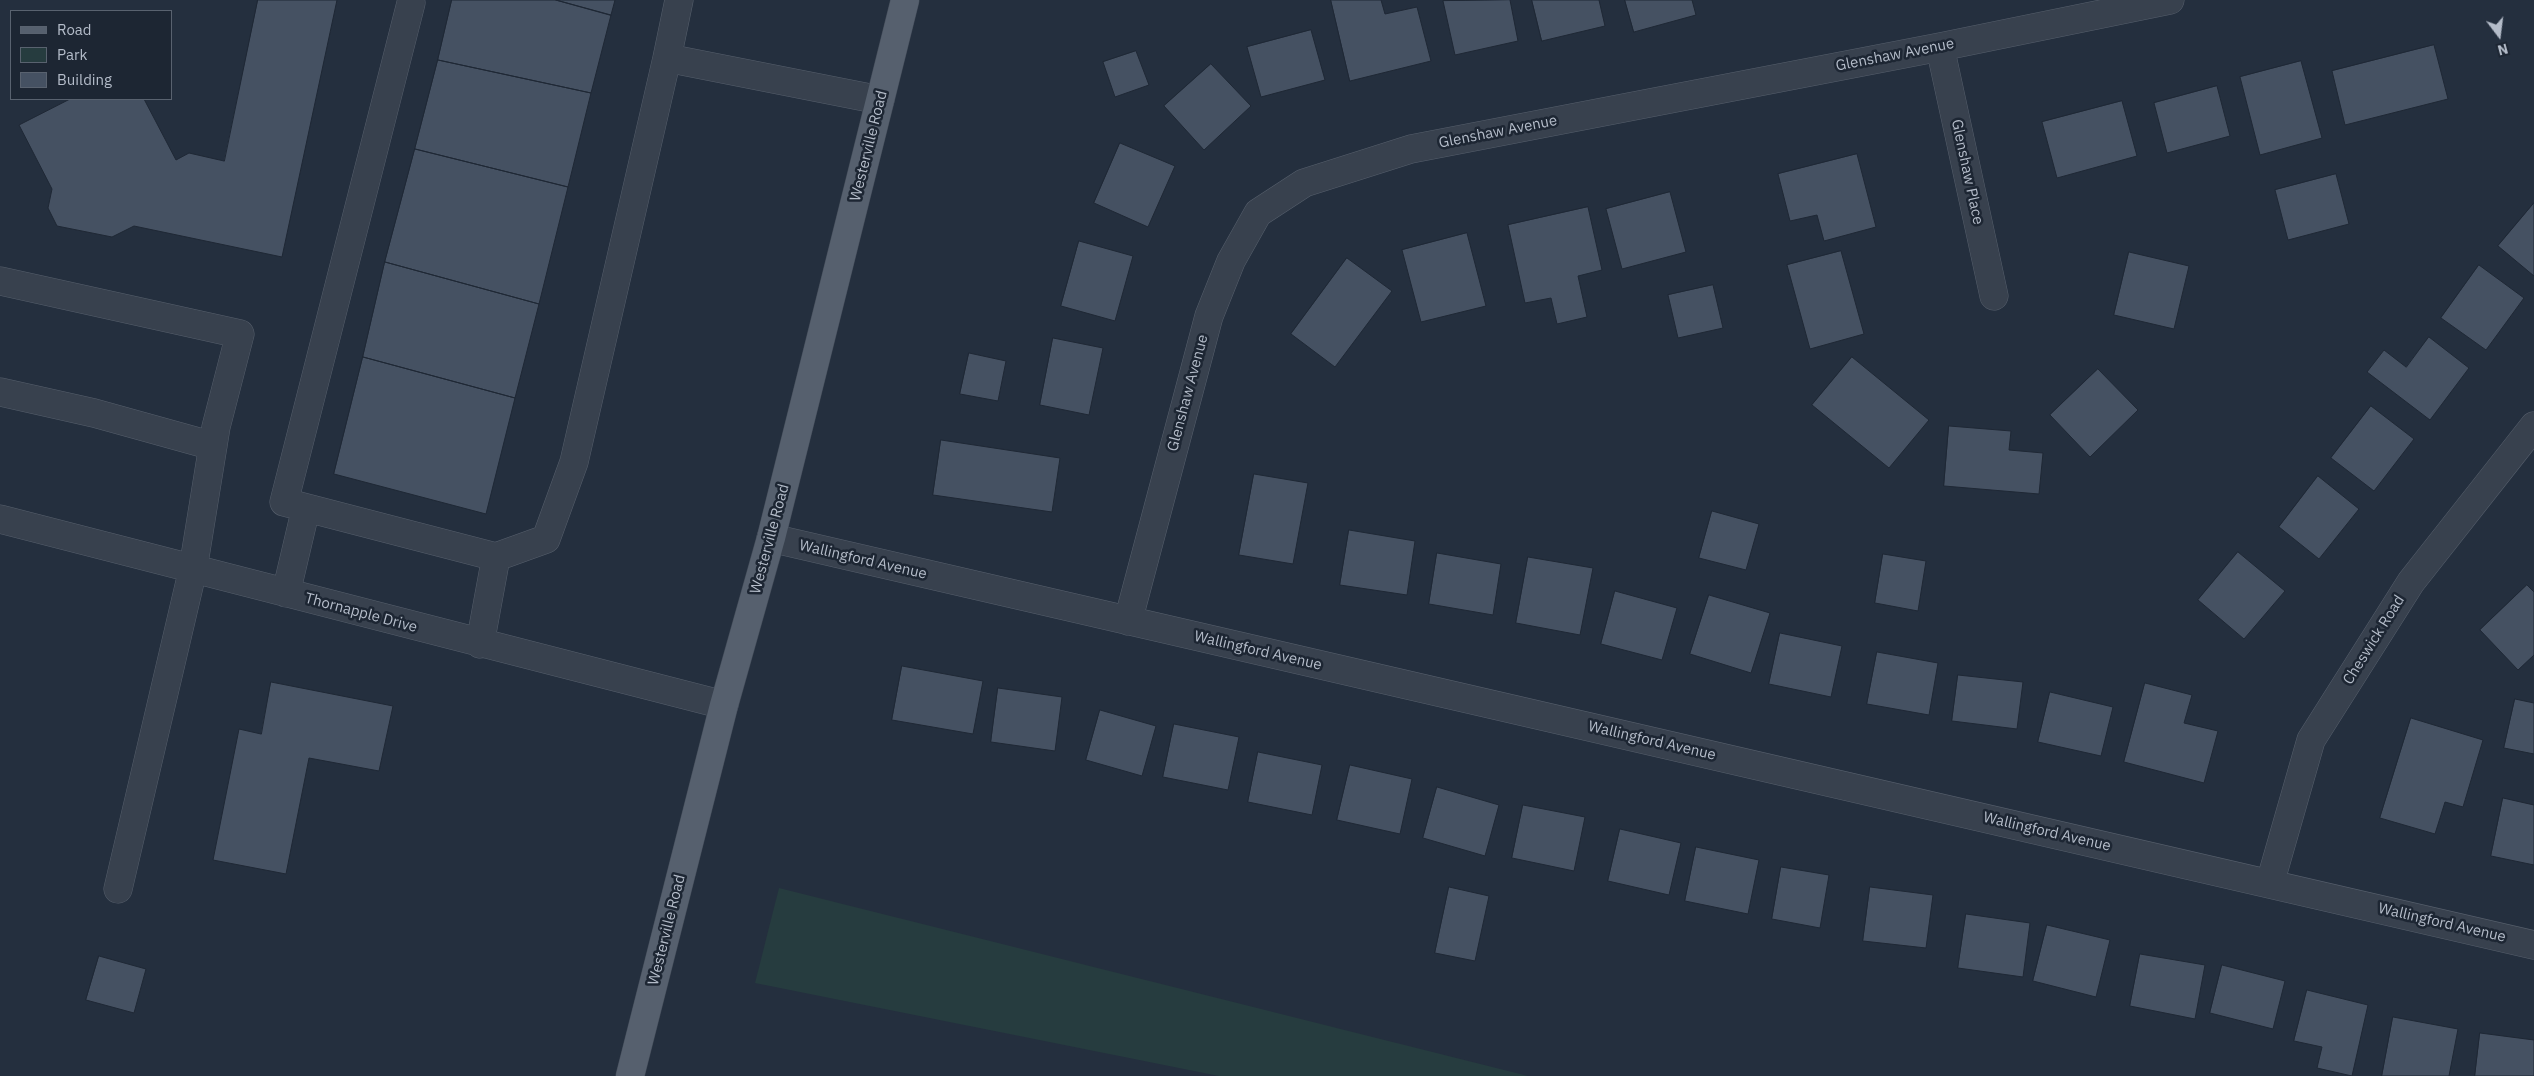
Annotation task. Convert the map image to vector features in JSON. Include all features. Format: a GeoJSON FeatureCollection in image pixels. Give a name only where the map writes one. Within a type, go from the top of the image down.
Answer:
{"type":"FeatureCollection","features":[{"type":"Feature","properties":{"kind":"main road","name":"Westerville Road"},"geometry":{"type":"LineString","coordinates":[[630,1076],[724,705],[771,538],[905,0]]}},
{"type":"Feature","properties":{"kind":"street"},"geometry":{"type":"LineString","coordinates":[[411,4],[284,502],[496,557],[546,539],[574,462],[667,58],[678,0]]}},
{"type":"Feature","properties":{"kind":"street","name":"Glenshaw Avenue"},"geometry":{"type":"LineString","coordinates":[[1128,621],[1208,316],[1230,261],[1258,214],[1304,183],[1412,149],[1940,47],[2170,0]]}},
{"type":"Feature","properties":{"kind":"street","name":"Glenshaw Place"},"geometry":{"type":"LineString","coordinates":[[1940,47],[1994,296]]}},
{"type":"Feature","properties":{"kind":"street"},"geometry":{"type":"LineString","coordinates":[[667,58],[880,100]]}},
{"type":"Feature","properties":{"kind":"street"},"geometry":{"type":"LineString","coordinates":[[0,282],[240,334],[213,446],[193,569],[118,889]]}},
{"type":"Feature","properties":{"kind":"street"},"geometry":{"type":"LineString","coordinates":[[0,392],[94,414],[213,446]]}},
{"type":"Feature","properties":{"kind":"street","name":"Cheswick Road"},"geometry":{"type":"LineString","coordinates":[[2270,883],[2311,740],[2411,582],[2534,426]]}},
{"type":"Feature","properties":{"kind":"street"},"geometry":{"type":"LineString","coordinates":[[286,593],[306,508]]}},
{"type":"Feature","properties":{"kind":"street","name":"Thornapple Drive"},"geometry":{"type":"LineString","coordinates":[[0,519],[480,644],[724,705]]}},
{"type":"Feature","properties":{"kind":"street","name":"Wallingford Avenue"},"geometry":{"type":"LineString","coordinates":[[771,538],[2534,945]]}},
{"type":"Feature","properties":{"kind":"street"},"geometry":{"type":"LineString","coordinates":[[480,644],[496,557]]}},
{"type":"Feature","properties":{"kind":"green space"},"geometry":{"type":"Polygon","coordinates":[[[779,888],[1528,1076],[1219,1076],[755,983],[779,888]]]}},
{"type":"Feature","properties":{"kind":"building"},"geometry":{"type":"Polygon","coordinates":[[[258,0],[337,0],[282,257],[134,226],[112,237],[57,226],[48,208],[52,189],[19,125],[68,100],[145,100],[176,160],[189,153],[224,161],[258,0]]]}},
{"type":"Feature","properties":{"kind":"building"},"geometry":{"type":"Polygon","coordinates":[[[452,0],[556,0],[611,15],[591,93],[438,60],[452,0]]]}},
{"type":"Feature","properties":{"kind":"building"},"geometry":{"type":"Polygon","coordinates":[[[556,0],[615,0],[611,15],[556,0]]]}},
{"type":"Feature","properties":{"kind":"building"},"geometry":{"type":"Polygon","coordinates":[[[1331,0],[1381,0],[1385,14],[1417,7],[1431,61],[1350,81],[1331,0]]]}},
{"type":"Feature","properties":{"kind":"building"},"geometry":{"type":"Polygon","coordinates":[[[1510,0],[1518,41],[1455,55],[1443,1],[1510,0]]]}},
{"type":"Feature","properties":{"kind":"building"},"geometry":{"type":"Polygon","coordinates":[[[1532,0],[1599,0],[1605,26],[1542,41],[1532,0]]]}},
{"type":"Feature","properties":{"kind":"building"},"geometry":{"type":"Polygon","coordinates":[[[1625,0],[1692,0],[1696,15],[1634,32],[1625,0]]]}},
{"type":"Feature","properties":{"kind":"building"},"geometry":{"type":"Polygon","coordinates":[[[1311,30],[1325,80],[1261,97],[1247,47],[1311,30]]]}},
{"type":"Feature","properties":{"kind":"building"},"geometry":{"type":"Polygon","coordinates":[[[2434,45],[2448,99],[2345,125],[2332,71],[2434,45]]]}},
{"type":"Feature","properties":{"kind":"building"},"geometry":{"type":"Polygon","coordinates":[[[1136,51],[1149,85],[1115,97],[1103,62],[1136,51]]]}},
{"type":"Feature","properties":{"kind":"building"},"geometry":{"type":"Polygon","coordinates":[[[438,60],[591,93],[568,187],[415,149],[438,60]]]}},
{"type":"Feature","properties":{"kind":"building"},"geometry":{"type":"Polygon","coordinates":[[[2301,61],[2322,138],[2260,155],[2240,77],[2301,61]]]}},
{"type":"Feature","properties":{"kind":"building"},"geometry":{"type":"Polygon","coordinates":[[[1211,64],[1251,106],[1204,150],[1164,106],[1211,64]]]}},
{"type":"Feature","properties":{"kind":"building"},"geometry":{"type":"Polygon","coordinates":[[[2217,86],[2230,136],[2167,153],[2154,103],[2217,86]]]}},
{"type":"Feature","properties":{"kind":"building"},"geometry":{"type":"Polygon","coordinates":[[[2122,101],[2137,156],[2057,178],[2042,122],[2122,101]]]}},
{"type":"Feature","properties":{"kind":"building"},"geometry":{"type":"Polygon","coordinates":[[[1120,143],[1175,166],[1148,227],[1094,203],[1120,143]]]}},
{"type":"Feature","properties":{"kind":"building"},"geometry":{"type":"Polygon","coordinates":[[[415,149],[568,187],[539,304],[385,262],[415,149]]]}},
{"type":"Feature","properties":{"kind":"building"},"geometry":{"type":"Polygon","coordinates":[[[1857,154],[1876,227],[1824,241],[1817,215],[1790,221],[1778,174],[1857,154]]]}},
{"type":"Feature","properties":{"kind":"building"},"geometry":{"type":"Polygon","coordinates":[[[2336,174],[2349,224],[2288,240],[2275,190],[2336,174]]]}},
{"type":"Feature","properties":{"kind":"building"},"geometry":{"type":"Polygon","coordinates":[[[1670,192],[1686,252],[1622,269],[1606,209],[1670,192]]]}},
{"type":"Feature","properties":{"kind":"building"},"geometry":{"type":"Polygon","coordinates":[[[2534,203],[2534,276],[2498,246],[2534,203]]]}},
{"type":"Feature","properties":{"kind":"building"},"geometry":{"type":"Polygon","coordinates":[[[1588,207],[1602,270],[1578,276],[1587,317],[1557,324],[1551,298],[1525,303],[1508,225],[1588,207]]]}},
{"type":"Feature","properties":{"kind":"building"},"geometry":{"type":"Polygon","coordinates":[[[1467,233],[1486,306],[1421,322],[1402,250],[1467,233]]]}},
{"type":"Feature","properties":{"kind":"building"},"geometry":{"type":"Polygon","coordinates":[[[1079,241],[1133,256],[1115,321],[1061,306],[1079,241]]]}},
{"type":"Feature","properties":{"kind":"building"},"geometry":{"type":"Polygon","coordinates":[[[1841,251],[1864,334],[1810,349],[1787,265],[1841,251]]]}},
{"type":"Feature","properties":{"kind":"building"},"geometry":{"type":"Polygon","coordinates":[[[2129,252],[2189,266],[2174,329],[2114,315],[2129,252]]]}},
{"type":"Feature","properties":{"kind":"building"},"geometry":{"type":"Polygon","coordinates":[[[1347,258],[1392,291],[1335,367],[1291,334],[1347,258]]]}},
{"type":"Feature","properties":{"kind":"building"},"geometry":{"type":"Polygon","coordinates":[[[385,262],[539,304],[515,398],[363,357],[385,262]]]}},
{"type":"Feature","properties":{"kind":"building"},"geometry":{"type":"Polygon","coordinates":[[[2479,265],[2524,298],[2486,350],[2441,318],[2479,265]]]}},
{"type":"Feature","properties":{"kind":"building"},"geometry":{"type":"Polygon","coordinates":[[[1713,285],[1723,328],[1678,338],[1668,295],[1713,285]]]}},
{"type":"Feature","properties":{"kind":"building"},"geometry":{"type":"Polygon","coordinates":[[[2429,337],[2469,368],[2430,420],[2367,372],[2384,350],[2406,367],[2429,337]]]}},
{"type":"Feature","properties":{"kind":"building"},"geometry":{"type":"Polygon","coordinates":[[[1053,338],[1103,348],[1089,415],[1040,405],[1053,338]]]}},
{"type":"Feature","properties":{"kind":"building"},"geometry":{"type":"Polygon","coordinates":[[[969,353],[1006,361],[998,401],[960,394],[969,353]]]}},
{"type":"Feature","properties":{"kind":"building"},"geometry":{"type":"Polygon","coordinates":[[[363,357],[515,398],[486,514],[334,474],[363,357]]]}},
{"type":"Feature","properties":{"kind":"building"},"geometry":{"type":"Polygon","coordinates":[[[1852,357],[1929,420],[1889,468],[1812,405],[1852,357]]]}},
{"type":"Feature","properties":{"kind":"building"},"geometry":{"type":"Polygon","coordinates":[[[2098,369],[2138,410],[2090,457],[2050,415],[2098,369]]]}},
{"type":"Feature","properties":{"kind":"building"},"geometry":{"type":"Polygon","coordinates":[[[2371,406],[2414,439],[2374,491],[2331,458],[2371,406]]]}},
{"type":"Feature","properties":{"kind":"building"},"geometry":{"type":"Polygon","coordinates":[[[1949,426],[2011,431],[2009,450],[2043,453],[2039,494],[1944,486],[1949,426]]]}},
{"type":"Feature","properties":{"kind":"building"},"geometry":{"type":"Polygon","coordinates":[[[941,440],[1060,458],[1052,512],[933,495],[941,440]]]}},
{"type":"Feature","properties":{"kind":"building"},"geometry":{"type":"Polygon","coordinates":[[[1254,474],[1308,483],[1293,564],[1239,555],[1254,474]]]}},
{"type":"Feature","properties":{"kind":"building"},"geometry":{"type":"Polygon","coordinates":[[[2318,476],[2359,509],[2319,559],[2279,527],[2318,476]]]}},
{"type":"Feature","properties":{"kind":"building"},"geometry":{"type":"Polygon","coordinates":[[[1712,511],[1759,524],[1746,570],[1699,558],[1712,511]]]}},
{"type":"Feature","properties":{"kind":"building"},"geometry":{"type":"Polygon","coordinates":[[[1349,530],[1415,541],[1407,595],[1340,585],[1349,530]]]}},
{"type":"Feature","properties":{"kind":"building"},"geometry":{"type":"Polygon","coordinates":[[[2238,552],[2285,591],[2244,639],[2198,600],[2238,552]]]}},
{"type":"Feature","properties":{"kind":"building"},"geometry":{"type":"Polygon","coordinates":[[[1437,553],[1501,564],[1493,615],[1429,604],[1437,553]]]}},
{"type":"Feature","properties":{"kind":"building"},"geometry":{"type":"Polygon","coordinates":[[[1883,554],[1926,561],[1918,611],[1875,603],[1883,554]]]}},
{"type":"Feature","properties":{"kind":"building"},"geometry":{"type":"Polygon","coordinates":[[[1528,557],[1593,568],[1580,635],[1516,623],[1528,557]]]}},
{"type":"Feature","properties":{"kind":"building"},"geometry":{"type":"Polygon","coordinates":[[[2527,585],[2534,592],[2534,655],[2518,670],[2480,630],[2527,585]]]}},
{"type":"Feature","properties":{"kind":"building"},"geometry":{"type":"Polygon","coordinates":[[[1615,591],[1677,608],[1662,660],[1601,644],[1615,591]]]}},
{"type":"Feature","properties":{"kind":"building"},"geometry":{"type":"Polygon","coordinates":[[[1709,595],[1770,613],[1751,673],[1690,654],[1709,595]]]}},
{"type":"Feature","properties":{"kind":"building"},"geometry":{"type":"Polygon","coordinates":[[[1780,633],[1842,646],[1831,697],[1769,684],[1780,633]]]}},
{"type":"Feature","properties":{"kind":"building"},"geometry":{"type":"Polygon","coordinates":[[[1877,652],[1938,663],[1929,715],[1867,704],[1877,652]]]}},
{"type":"Feature","properties":{"kind":"building"},"geometry":{"type":"Polygon","coordinates":[[[902,666],[983,681],[973,734],[892,720],[902,666]]]}},
{"type":"Feature","properties":{"kind":"building"},"geometry":{"type":"Polygon","coordinates":[[[1958,675],[2023,682],[2017,729],[1952,721],[1958,675]]]}},
{"type":"Feature","properties":{"kind":"building"},"geometry":{"type":"Polygon","coordinates":[[[271,682],[393,706],[379,771],[309,758],[286,874],[213,860],[239,729],[261,734],[271,682]]]}},
{"type":"Feature","properties":{"kind":"building"},"geometry":{"type":"Polygon","coordinates":[[[2145,683],[2192,695],[2184,723],[2218,731],[2204,783],[2124,762],[2145,683]]]}},
{"type":"Feature","properties":{"kind":"building"},"geometry":{"type":"Polygon","coordinates":[[[998,688],[1062,697],[1055,751],[991,742],[998,688]]]}},
{"type":"Feature","properties":{"kind":"building"},"geometry":{"type":"Polygon","coordinates":[[[2050,692],[2113,707],[2101,756],[2038,742],[2050,692]]]}},
{"type":"Feature","properties":{"kind":"building"},"geometry":{"type":"Polygon","coordinates":[[[2515,699],[2534,703],[2534,754],[2504,748],[2515,699]]]}},
{"type":"Feature","properties":{"kind":"building"},"geometry":{"type":"Polygon","coordinates":[[[1100,710],[1156,726],[1142,776],[1086,760],[1100,710]]]}},
{"type":"Feature","properties":{"kind":"building"},"geometry":{"type":"Polygon","coordinates":[[[2411,718],[2483,740],[2463,807],[2445,802],[2435,834],[2380,818],[2411,718]]]}},
{"type":"Feature","properties":{"kind":"building"},"geometry":{"type":"Polygon","coordinates":[[[1174,724],[1239,737],[1228,790],[1163,777],[1174,724]]]}},
{"type":"Feature","properties":{"kind":"building"},"geometry":{"type":"Polygon","coordinates":[[[1258,752],[1322,765],[1312,815],[1248,802],[1258,752]]]}},
{"type":"Feature","properties":{"kind":"building"},"geometry":{"type":"Polygon","coordinates":[[[1350,765],[1412,779],[1400,834],[1337,820],[1350,765]]]}},
{"type":"Feature","properties":{"kind":"building"},"geometry":{"type":"Polygon","coordinates":[[[1437,787],[1499,805],[1485,856],[1423,838],[1437,787]]]}},
{"type":"Feature","properties":{"kind":"building"},"geometry":{"type":"Polygon","coordinates":[[[2503,798],[2534,805],[2534,865],[2491,856],[2503,798]]]}},
{"type":"Feature","properties":{"kind":"building"},"geometry":{"type":"Polygon","coordinates":[[[1523,805],[1585,817],[1574,871],[1512,858],[1523,805]]]}},
{"type":"Feature","properties":{"kind":"building"},"geometry":{"type":"Polygon","coordinates":[[[1620,829],[1681,843],[1669,895],[1608,881],[1620,829]]]}},
{"type":"Feature","properties":{"kind":"building"},"geometry":{"type":"Polygon","coordinates":[[[1696,847],[1759,860],[1748,914],[1685,901],[1696,847]]]}},
{"type":"Feature","properties":{"kind":"building"},"geometry":{"type":"Polygon","coordinates":[[[1781,867],[1829,875],[1820,928],[1772,919],[1781,867]]]}},
{"type":"Feature","properties":{"kind":"building"},"geometry":{"type":"Polygon","coordinates":[[[1449,887],[1489,896],[1475,961],[1435,953],[1449,887]]]}},
{"type":"Feature","properties":{"kind":"building"},"geometry":{"type":"Polygon","coordinates":[[[1870,887],[1933,895],[1926,948],[1863,941],[1870,887]]]}},
{"type":"Feature","properties":{"kind":"building"},"geometry":{"type":"Polygon","coordinates":[[[1966,914],[2030,923],[2023,977],[1958,968],[1966,914]]]}},
{"type":"Feature","properties":{"kind":"building"},"geometry":{"type":"Polygon","coordinates":[[[2047,925],[2110,940],[2096,997],[2033,981],[2047,925]]]}},
{"type":"Feature","properties":{"kind":"building"},"geometry":{"type":"Polygon","coordinates":[[[2140,954],[2205,965],[2195,1019],[2130,1006],[2140,954]]]}},
{"type":"Feature","properties":{"kind":"building"},"geometry":{"type":"Polygon","coordinates":[[[99,956],[146,969],[134,1013],[86,1000],[99,956]]]}},
{"type":"Feature","properties":{"kind":"building"},"geometry":{"type":"Polygon","coordinates":[[[2222,965],[2285,981],[2273,1029],[2210,1013],[2222,965]]]}},
{"type":"Feature","properties":{"kind":"building"},"geometry":{"type":"Polygon","coordinates":[[[2307,990],[2368,1005],[2352,1076],[2317,1068],[2322,1047],[2294,1041],[2307,990]]]}},
{"type":"Feature","properties":{"kind":"building"},"geometry":{"type":"Polygon","coordinates":[[[2393,1017],[2458,1029],[2449,1076],[2382,1076],[2393,1017]]]}},
{"type":"Feature","properties":{"kind":"building"},"geometry":{"type":"Polygon","coordinates":[[[2480,1033],[2534,1040],[2534,1076],[2475,1076],[2480,1033]]]}}]}
